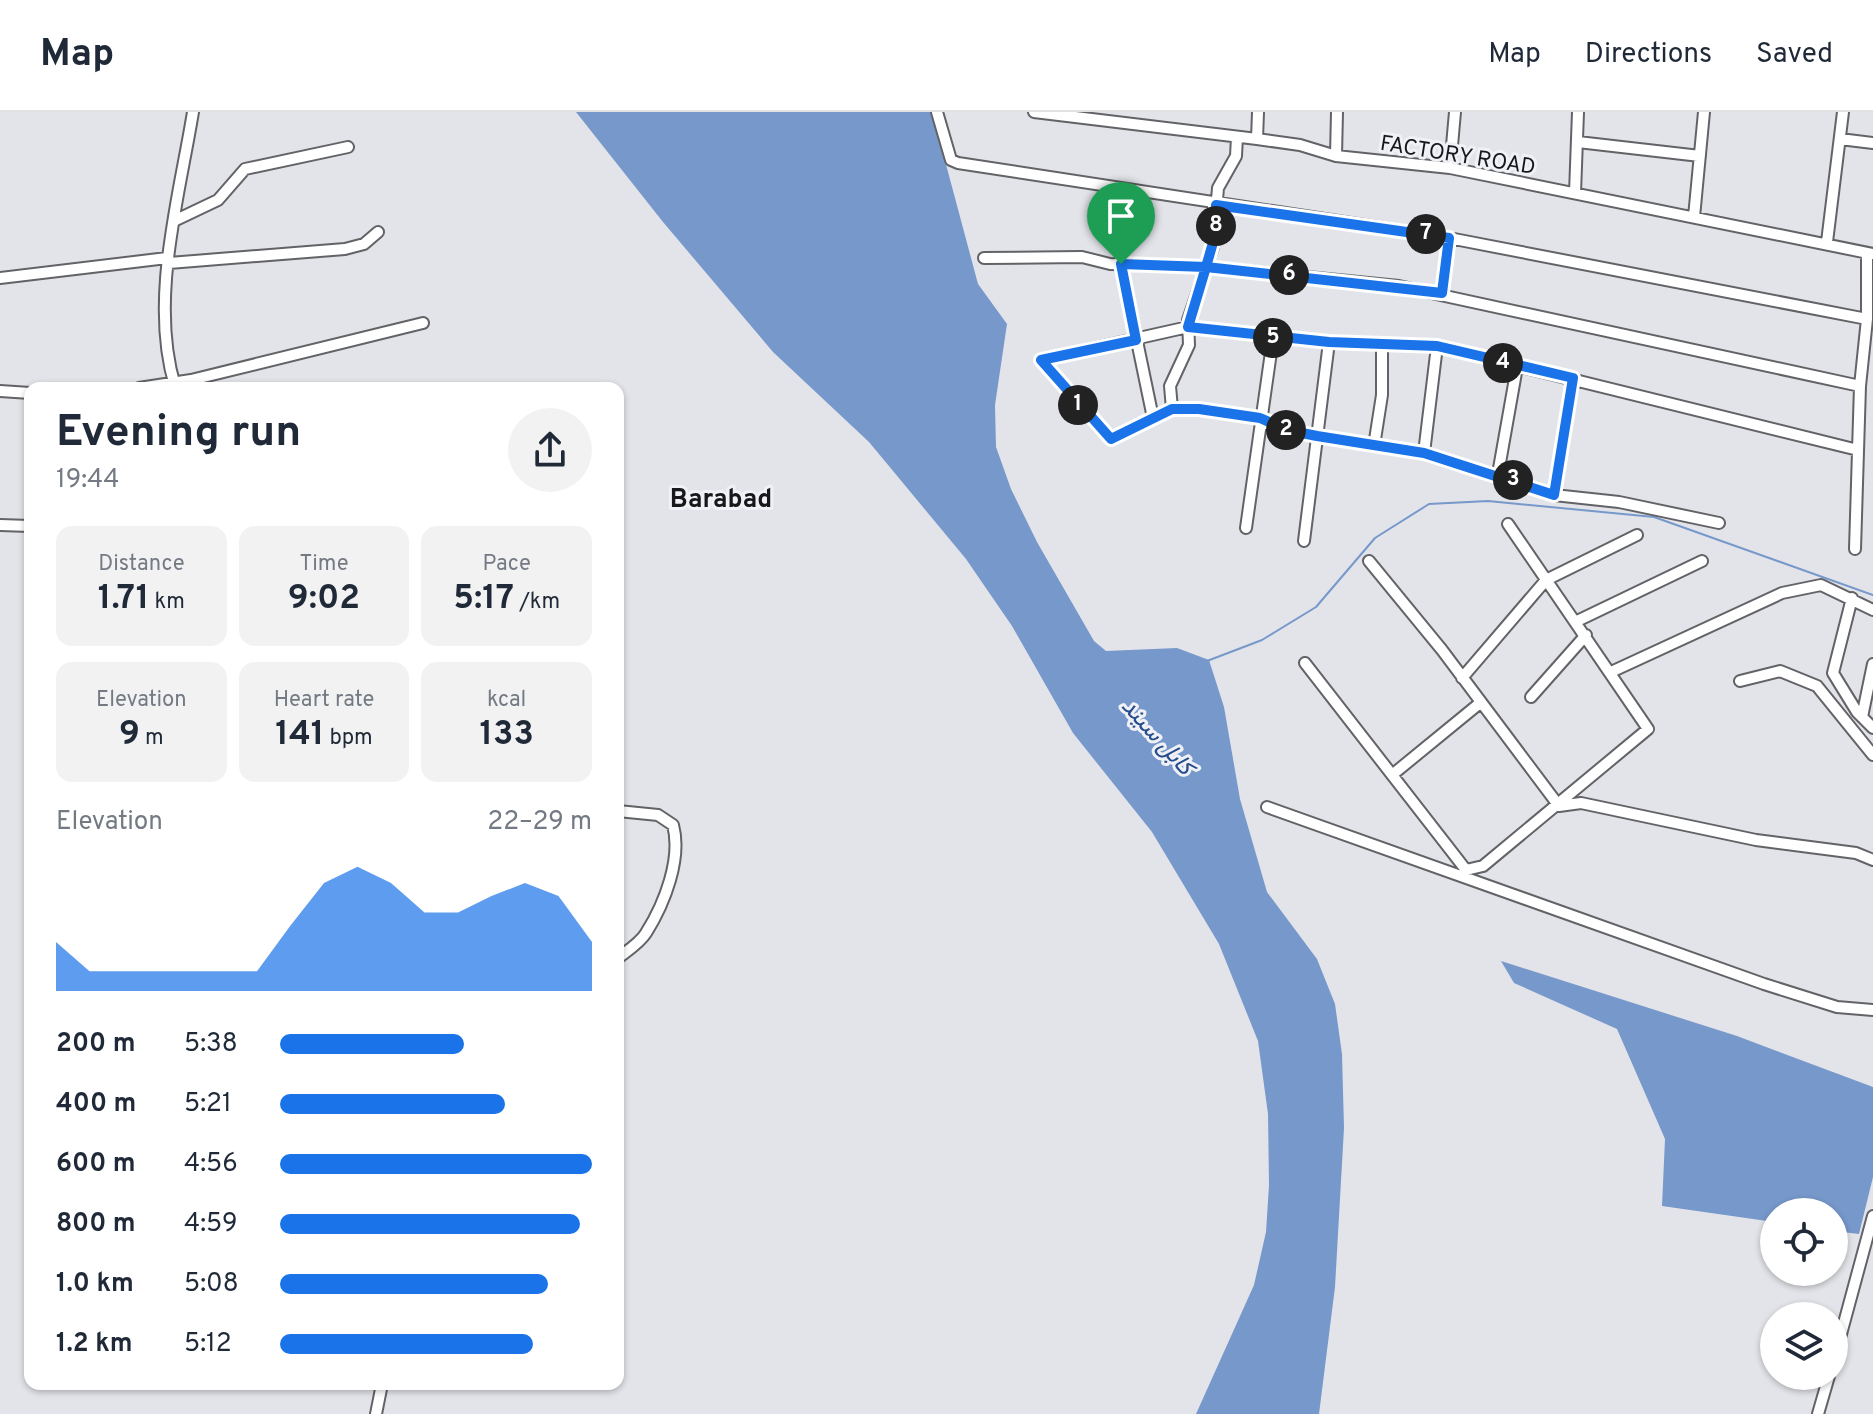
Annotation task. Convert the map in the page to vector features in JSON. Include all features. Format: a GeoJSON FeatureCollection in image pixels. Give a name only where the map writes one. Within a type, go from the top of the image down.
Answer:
{"type":"FeatureCollection","features":[{"type":"Feature","properties":{"kind":"street"},"geometry":{"type":"LineString","coordinates":[[174,382],[163,337],[168,260],[193,112]]}},
{"type":"Feature","properties":{"kind":"street"},"geometry":{"type":"LineString","coordinates":[[937,112],[951,160],[958,163],[1216,205],[1449,238],[1867,319]]}},
{"type":"Feature","properties":{"kind":"street","name":"FACTORY ROAD"},"geometry":{"type":"LineString","coordinates":[[1034,112],[1300,145],[1336,156],[1450,168],[1870,253]]}},
{"type":"Feature","properties":{"kind":"street"},"geometry":{"type":"LineString","coordinates":[[1257,139],[1258,112]]}},
{"type":"Feature","properties":{"kind":"street"},"geometry":{"type":"LineString","coordinates":[[1336,156],[1337,112]]}},
{"type":"Feature","properties":{"kind":"street"},"geometry":{"type":"LineString","coordinates":[[1450,168],[1455,112]]}},
{"type":"Feature","properties":{"kind":"street"},"geometry":{"type":"LineString","coordinates":[[1575,193],[1578,112]]}},
{"type":"Feature","properties":{"kind":"street"},"geometry":{"type":"LineString","coordinates":[[1694,217],[1704,112]]}},
{"type":"Feature","properties":{"kind":"street"},"geometry":{"type":"LineString","coordinates":[[1827,242],[1843,112]]}},
{"type":"Feature","properties":{"kind":"street"},"geometry":{"type":"LineString","coordinates":[[1172,409],[1169,393],[1189,345],[1188,327],[1216,232],[1218,188],[1236,156],[1237,137]]}},
{"type":"Feature","properties":{"kind":"street"},"geometry":{"type":"LineString","coordinates":[[1840,139],[1873,143]]}},
{"type":"Feature","properties":{"kind":"street"},"geometry":{"type":"LineString","coordinates":[[1578,142],[1700,156]]}},
{"type":"Feature","properties":{"kind":"street"},"geometry":{"type":"LineString","coordinates":[[176,220],[218,200],[245,169],[348,147]]}},
{"type":"Feature","properties":{"kind":"street"},"geometry":{"type":"LineString","coordinates":[[0,278],[168,260],[345,249],[364,244],[378,232]]}},
{"type":"Feature","properties":{"kind":"street"},"geometry":{"type":"LineString","coordinates":[[1442,293],[1449,238]]}},
{"type":"Feature","properties":{"kind":"street"},"geometry":{"type":"LineString","coordinates":[[1855,549],[1860,386],[1870,253]]}},
{"type":"Feature","properties":{"kind":"street"},"geometry":{"type":"LineString","coordinates":[[984,258],[1082,257],[1121,264],[1206,267],[1442,293],[1860,386]]}},
{"type":"Feature","properties":{"kind":"street"},"geometry":{"type":"LineString","coordinates":[[1121,264],[1153,418]]}},
{"type":"Feature","properties":{"kind":"street"},"geometry":{"type":"LineString","coordinates":[[191,382],[423,323]]}},
{"type":"Feature","properties":{"kind":"street"},"geometry":{"type":"LineString","coordinates":[[1719,523],[1619,502],[1554,495],[1498,474],[1424,453],[1317,436],[1287,430],[1260,418],[1199,409],[1172,409],[1111,439],[1041,360],[1188,327],[1273,338],[1437,346],[1858,450]]}},
{"type":"Feature","properties":{"kind":"street"},"geometry":{"type":"LineString","coordinates":[[1246,528],[1273,338]]}},
{"type":"Feature","properties":{"kind":"street"},"geometry":{"type":"LineString","coordinates":[[1304,541],[1329,342]]}},
{"type":"Feature","properties":{"kind":"street"},"geometry":{"type":"LineString","coordinates":[[1374,446],[1382,395],[1382,344]]}},
{"type":"Feature","properties":{"kind":"street"},"geometry":{"type":"LineString","coordinates":[[1424,453],[1437,346]]}},
{"type":"Feature","properties":{"kind":"street"},"geometry":{"type":"LineString","coordinates":[[1498,474],[1517,367]]}},
{"type":"Feature","properties":{"kind":"street"},"geometry":{"type":"LineString","coordinates":[[1554,495],[1573,378]]}},
{"type":"Feature","properties":{"kind":"street"},"geometry":{"type":"LineString","coordinates":[[0,391],[24,393]]}},
{"type":"Feature","properties":{"kind":"street"},"geometry":{"type":"LineString","coordinates":[[1305,663],[1466,870],[1483,866],[1648,729],[1508,524]]}},
{"type":"Feature","properties":{"kind":"street"},"geometry":{"type":"LineString","coordinates":[[0,525],[24,526]]}},
{"type":"Feature","properties":{"kind":"street"},"geometry":{"type":"LineString","coordinates":[[1462,678],[1546,580],[1637,535]]}},
{"type":"Feature","properties":{"kind":"street"},"geometry":{"type":"LineString","coordinates":[[1369,561],[1559,806]]}},
{"type":"Feature","properties":{"kind":"street"},"geometry":{"type":"LineString","coordinates":[[1575,622],[1702,561]]}},
{"type":"Feature","properties":{"kind":"street"},"geometry":{"type":"LineString","coordinates":[[1611,672],[1782,593],[1821,585],[1852,598],[1866,610],[1873,610]]}},
{"type":"Feature","properties":{"kind":"street"},"geometry":{"type":"LineString","coordinates":[[1852,598],[1833,673],[1862,717],[1873,728]]}},
{"type":"Feature","properties":{"kind":"street"},"geometry":{"type":"LineString","coordinates":[[1531,697],[1586,635]]}},
{"type":"Feature","properties":{"kind":"street"},"geometry":{"type":"LineString","coordinates":[[1862,717],[1873,664]]}},
{"type":"Feature","properties":{"kind":"street"},"geometry":{"type":"LineString","coordinates":[[1740,681],[1780,671],[1817,686],[1873,755]]}},
{"type":"Feature","properties":{"kind":"street"},"geometry":{"type":"LineString","coordinates":[[1392,775],[1480,703]]}},
{"type":"Feature","properties":{"kind":"street"},"geometry":{"type":"LineString","coordinates":[[1559,806],[1581,803],[1756,840],[1856,853],[1873,860]]}},
{"type":"Feature","properties":{"kind":"street"},"geometry":{"type":"LineString","coordinates":[[1267,807],[1764,984],[1837,1007],[1873,1010]]}},
{"type":"Feature","properties":{"kind":"street"},"geometry":{"type":"LineString","coordinates":[[624,812],[658,815],[673,825],[679,844],[665,891],[645,935],[624,953]]}},
{"type":"Feature","properties":{"kind":"street"},"geometry":{"type":"LineString","coordinates":[[1848,1308],[1873,1216]]}},
{"type":"Feature","properties":{"kind":"street"},"geometry":{"type":"LineString","coordinates":[[376,1414],[381,1390]]}},
{"type":"Feature","properties":{"kind":"street"},"geometry":{"type":"LineString","coordinates":[[1818,1414],[1825,1390]]}},
{"type":"Feature","properties":{"kind":"water","name":"کابل سيند"},"geometry":{"type":"Polygon","coordinates":[[[576,112],[932,112],[978,284],[1007,324],[995,405],[996,447],[1011,489],[1037,542],[1094,641],[1106,651],[1177,648],[1209,660],[1224,707],[1240,799],[1267,892],[1317,959],[1335,1004],[1342,1054],[1344,1128],[1335,1287],[1319,1414],[1196,1414],[1254,1285],[1266,1232],[1269,1185],[1268,1114],[1258,1041],[1219,944],[1152,832],[1073,733],[1012,626],[966,559],[869,442],[773,352],[663,222],[576,112]]]}},
{"type":"Feature","properties":{"kind":"water"},"geometry":{"type":"Polygon","coordinates":[[[1501,961],[1737,1036],[1873,1087],[1873,1177],[1859,1234],[1848,1233],[1848,1198],[1760,1198],[1760,1220],[1662,1206],[1665,1139],[1617,1029],[1514,983],[1501,961]]]}},
{"type":"Feature","properties":{"kind":"waterway"},"geometry":{"type":"LineString","coordinates":[[1207,661],[1262,640],[1316,607],[1375,538],[1429,504],[1488,501],[1654,517],[1873,595]]}},
{"type":"Feature","properties":{"kind":"district","name":"Barabad"},"geometry":{"type":"Point","coordinates":[721,498]}},
{"type":"Feature","properties":{"kind":"route"},"geometry":{"type":"LineString","coordinates":[[1121,264],[1136,340],[1041,360],[1111,439],[1172,409],[1199,409],[1260,418],[1287,430],[1317,436],[1424,453],[1498,474],[1554,495],[1573,378],[1437,346],[1273,338],[1188,327],[1206,267],[1442,293],[1449,238],[1216,205],[1216,232],[1206,267],[1121,264]]}}]}
